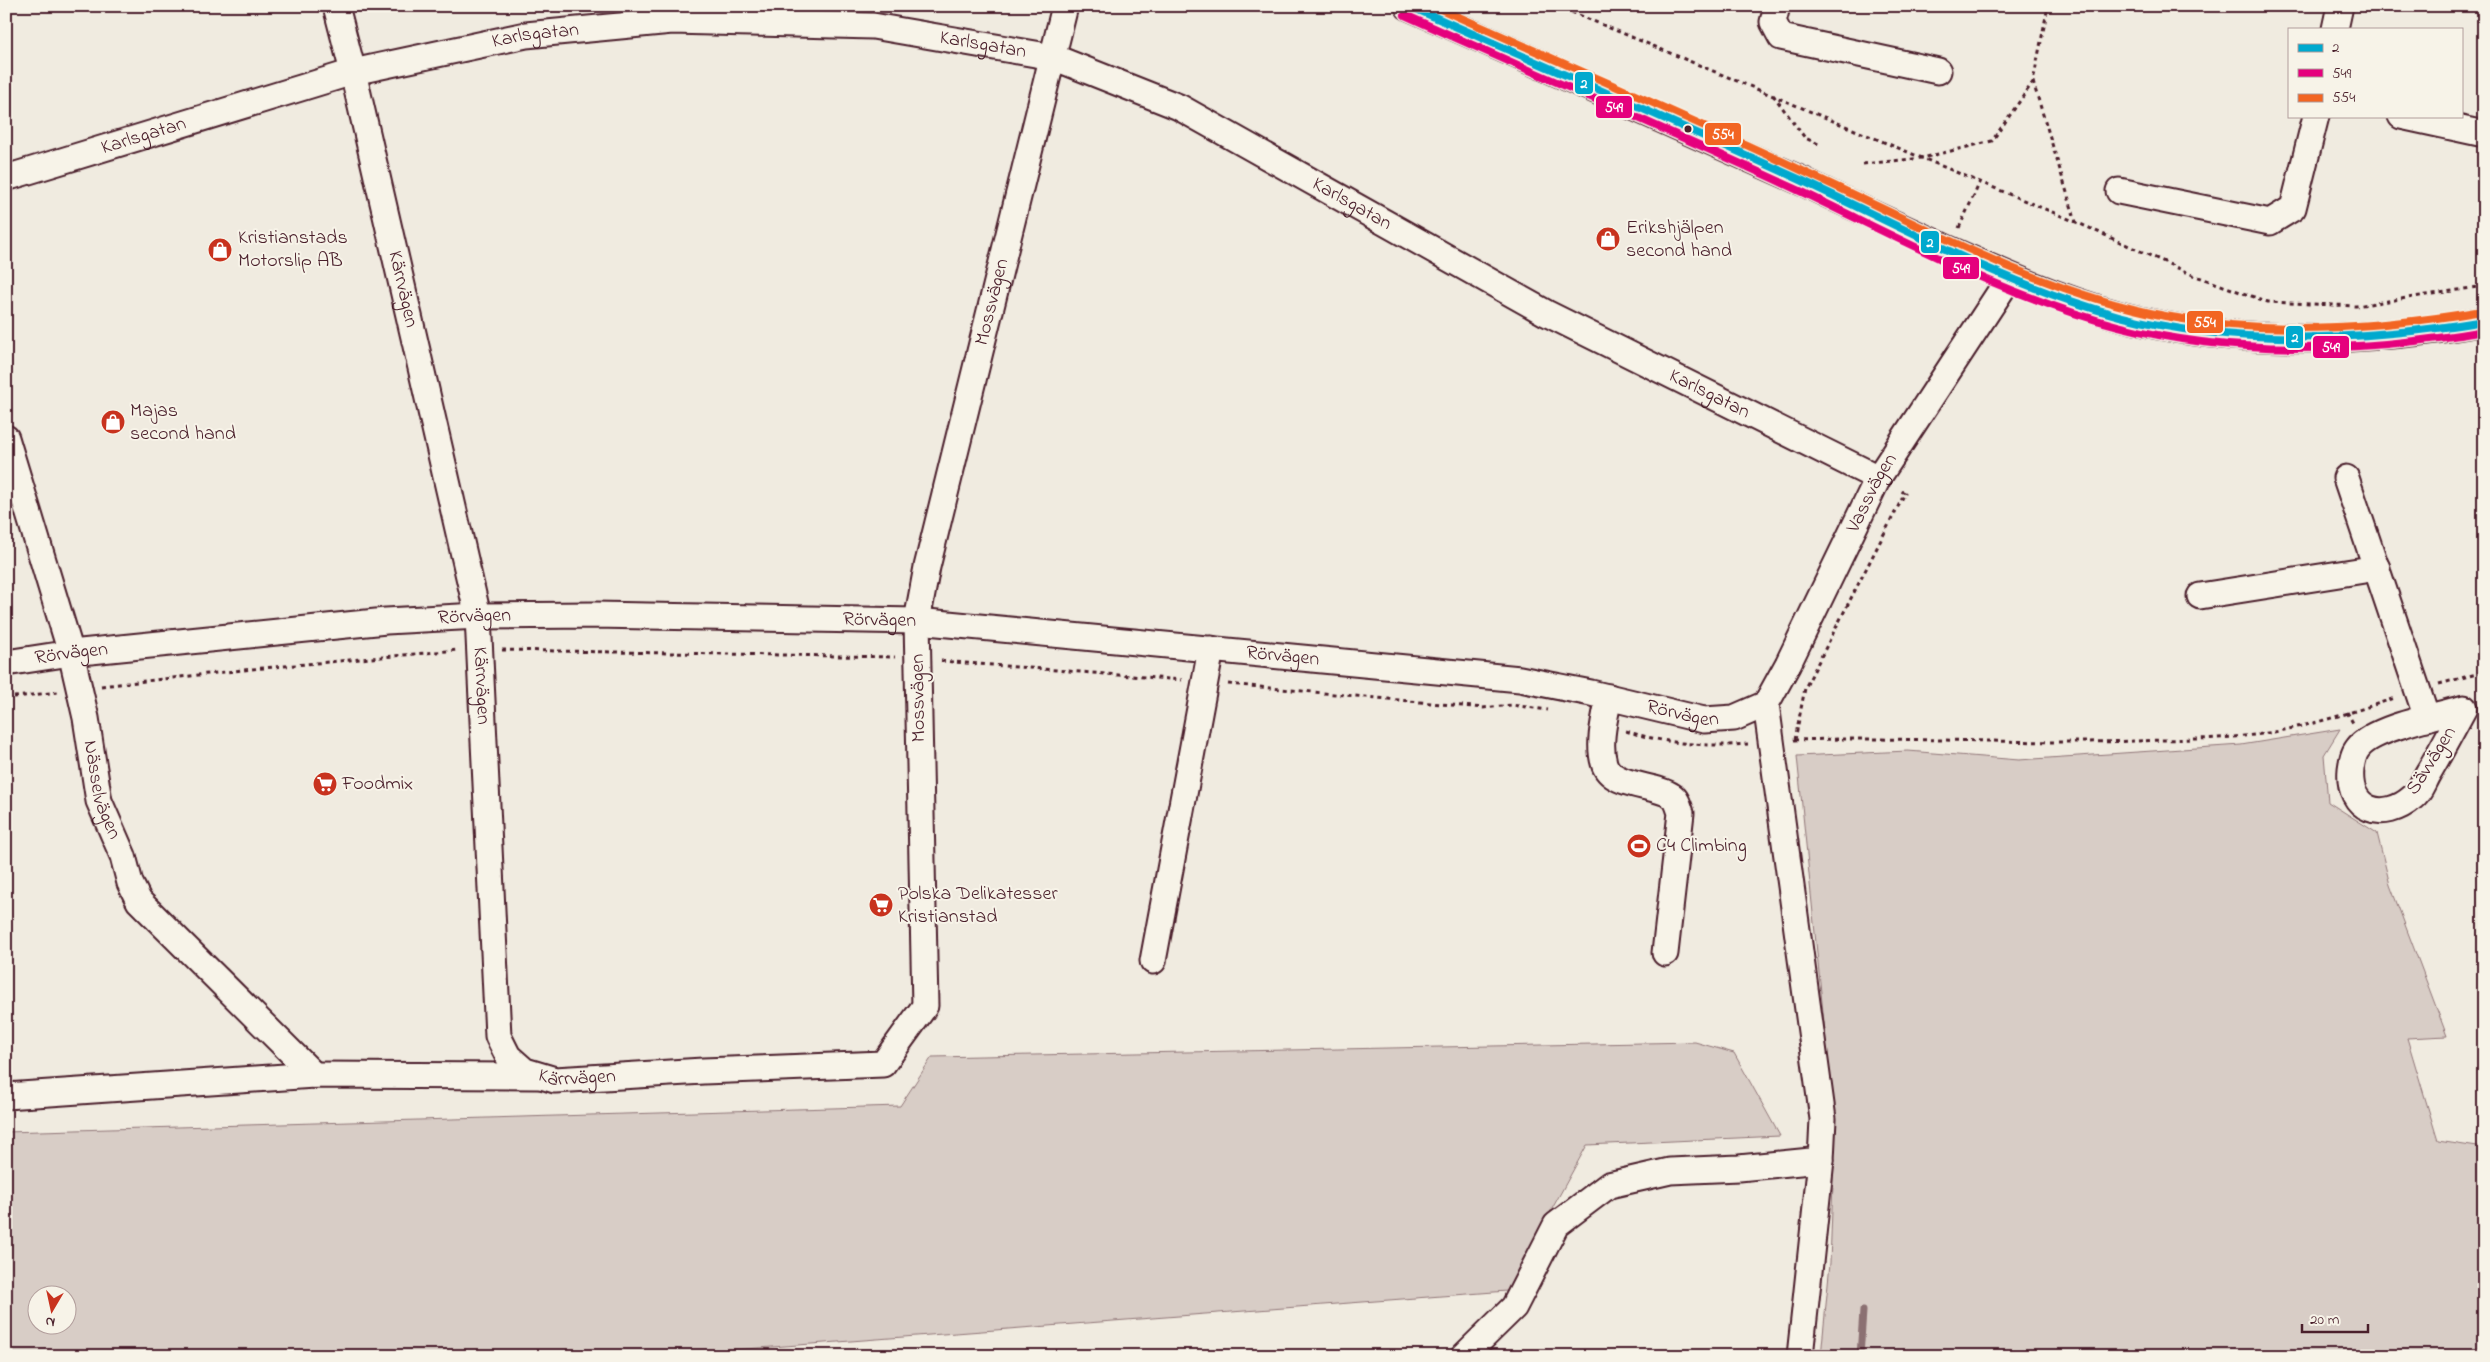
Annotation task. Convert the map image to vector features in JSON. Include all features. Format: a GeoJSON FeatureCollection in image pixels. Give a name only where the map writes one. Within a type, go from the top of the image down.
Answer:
{"type":"FeatureCollection","features":[{"type":"Feature","properties":{"kind":"main road"},"geometry":{"type":"LineString","coordinates":[[1409,6],[1804,182],[2010,277],[2070,301],[2122,316],[2168,326],[2254,336],[2362,335],[2409,332],[2484,321]]}},
{"type":"Feature","properties":{"kind":"street","name":"Kärrvägen"},"geometry":{"type":"LineString","coordinates":[[336,6],[354,72],[478,616],[498,1036],[508,1056],[525,1072],[555,1080],[703,1070]]}},
{"type":"Feature","properties":{"kind":"street","name":"Mossvägen"},"geometry":{"type":"LineString","coordinates":[[703,1070],[883,1064],[924,1006],[917,621],[927,567],[1065,6]]}},
{"type":"Feature","properties":{"kind":"street"},"geometry":{"type":"LineString","coordinates":[[1777,6],[1773,22],[1781,37],[1938,71]]}},
{"type":"Feature","properties":{"kind":"street"},"geometry":{"type":"LineString","coordinates":[[2335,28],[2340,6]]}},
{"type":"Feature","properties":{"kind":"street","name":"Karlsgatan"},"geometry":{"type":"LineString","coordinates":[[6,178],[354,72],[526,35],[672,21],[874,26],[1053,57],[1179,107],[1546,313],[1878,478]]}},
{"type":"Feature","properties":{"kind":"street"},"geometry":{"type":"LineString","coordinates":[[2119,191],[2270,222],[2293,208],[2316,118]]}},
{"type":"Feature","properties":{"kind":"street"},"geometry":{"type":"LineString","coordinates":[[2410,118],[2484,134]]}},
{"type":"Feature","properties":{"kind":"street","name":"Vassvägen"},"geometry":{"type":"LineString","coordinates":[[1757,709],[1788,664],[1878,478],[2010,277]]}},
{"type":"Feature","properties":{"kind":"street","name":"Nässelvägen"},"geometry":{"type":"LineString","coordinates":[[6,438],[71,653],[99,801],[123,856],[130,883],[139,901],[314,1075]]}},
{"type":"Feature","properties":{"kind":"street"},"geometry":{"type":"LineString","coordinates":[[2346,478],[2427,718]]}},
{"type":"Feature","properties":{"kind":"street"},"geometry":{"type":"LineString","coordinates":[[2200,596],[2377,568]]}},
{"type":"Feature","properties":{"kind":"street","name":"Rörvägen"},"geometry":{"type":"LineString","coordinates":[[6,662],[71,653],[386,622],[478,616],[595,615],[917,621],[1520,679],[1609,697],[1704,720],[1723,720],[1757,709]]}},
{"type":"Feature","properties":{"kind":"street"},"geometry":{"type":"LineString","coordinates":[[1153,961],[1211,649]]}},
{"type":"Feature","properties":{"kind":"street"},"geometry":{"type":"LineString","coordinates":[[1609,697],[1604,723],[1602,752],[1604,765],[1611,774],[1672,796],[1678,803],[1680,813],[1665,953]]}},
{"type":"Feature","properties":{"kind":"street","name":"Sävvägen"},"geometry":{"type":"LineString","coordinates":[[2474,705],[2415,796],[2388,811],[2373,810],[2360,804],[2352,790],[2350,778],[2353,757],[2358,748],[2382,732],[2474,705]]}},
{"type":"Feature","properties":{"kind":"street"},"geometry":{"type":"LineString","coordinates":[[1757,709],[1771,743],[1823,1119],[1821,1160],[1800,1356]]}},
{"type":"Feature","properties":{"kind":"street"},"geometry":{"type":"LineString","coordinates":[[6,1096],[314,1075],[540,1076]]}},
{"type":"Feature","properties":{"kind":"street"},"geometry":{"type":"LineString","coordinates":[[1464,1356],[1514,1307],[1556,1226],[1610,1185],[1670,1171],[1738,1168],[1821,1160]]}},
{"type":"Feature","properties":{"kind":"path"},"geometry":{"type":"LineString","coordinates":[[1557,6],[2076,222],[2193,275],[2268,302],[2356,306],[2484,286]]}},
{"type":"Feature","properties":{"kind":"path"},"geometry":{"type":"LineString","coordinates":[[1862,164],[1922,158],[1992,141],[2033,82],[2048,6]]}},
{"type":"Feature","properties":{"kind":"path"},"geometry":{"type":"LineString","coordinates":[[2033,82],[2076,222]]}},
{"type":"Feature","properties":{"kind":"path"},"geometry":{"type":"LineString","coordinates":[[1772,95],[1805,138],[1821,145]]}},
{"type":"Feature","properties":{"kind":"path"},"geometry":{"type":"LineString","coordinates":[[6,698],[252,668],[446,650],[479,650],[886,656],[1204,682],[1483,708],[1512,706],[1554,711]]}},
{"type":"Feature","properties":{"kind":"path"},"geometry":{"type":"LineString","coordinates":[[1604,723],[1641,736],[1693,745],[1717,746],[1897,738],[2018,743],[2127,742],[2212,738],[2292,729],[2418,690],[2484,672]]}},
{"type":"Feature","properties":{"kind":"shaded area"},"geometry":{"type":"Polygon","coordinates":[[[2340,729],[2324,755],[2328,802],[2377,833],[2390,885],[2447,1036],[2407,1038],[2438,1141],[2484,1148],[2484,1356],[1821,1356],[1830,1263],[1835,1130],[1797,756],[1908,751],[2019,760],[2241,745],[2340,729]]]}},
{"type":"Feature","properties":{"kind":"shaded area"},"geometry":{"type":"Polygon","coordinates":[[[1695,1042],[1734,1053],[1780,1136],[1587,1145],[1507,1291],[654,1356],[6,1356],[6,1132],[900,1106],[932,1057],[1695,1042]]]}},
{"type":"Feature","properties":{"kind":"waterway"},"geometry":{"type":"LineString","coordinates":[[1860,1356],[1863,1311]]}},
{"type":"Feature","properties":{"kind":"transit line","name":"2"},"geometry":{"type":"LineString","coordinates":[[1410,6],[1803,181],[1998,273],[2078,304],[2164,326],[2209,333],[2301,338],[2393,333],[2484,321]]}},
{"type":"Feature","properties":{"kind":"transit line","name":"554"},"geometry":{"type":"LineString","coordinates":[[1434,6],[1714,130],[1982,255],[2072,291],[2118,305],[2165,316],[2205,322],[2284,328],[2364,326],[2482,311]]}},
{"type":"Feature","properties":{"kind":"transit line","name":"549"},"geometry":{"type":"LineString","coordinates":[[1405,15],[1751,168],[1956,266],[2036,300],[2077,314],[2163,336],[2208,343],[2254,347],[2346,347],[2438,338],[2484,331]]}},
{"type":"Feature","properties":{"kind":"place","name":"Erikshjälpen second hand"},"geometry":{"type":"Point","coordinates":[1608,239]}},
{"type":"Feature","properties":{"kind":"place","name":"Kristianstads Motorslip AB"},"geometry":{"type":"Point","coordinates":[220,250]}},
{"type":"Feature","properties":{"kind":"place","name":"Majas second hand"},"geometry":{"type":"Point","coordinates":[113,422]}},
{"type":"Feature","properties":{"kind":"place","name":"Foodmix"},"geometry":{"type":"Point","coordinates":[325,784]}},
{"type":"Feature","properties":{"kind":"place","name":"C4 Climbing"},"geometry":{"type":"Point","coordinates":[1639,846]}},
{"type":"Feature","properties":{"kind":"place","name":"Polska Delikatesser Kristianstad"},"geometry":{"type":"Point","coordinates":[881,905]}}]}
